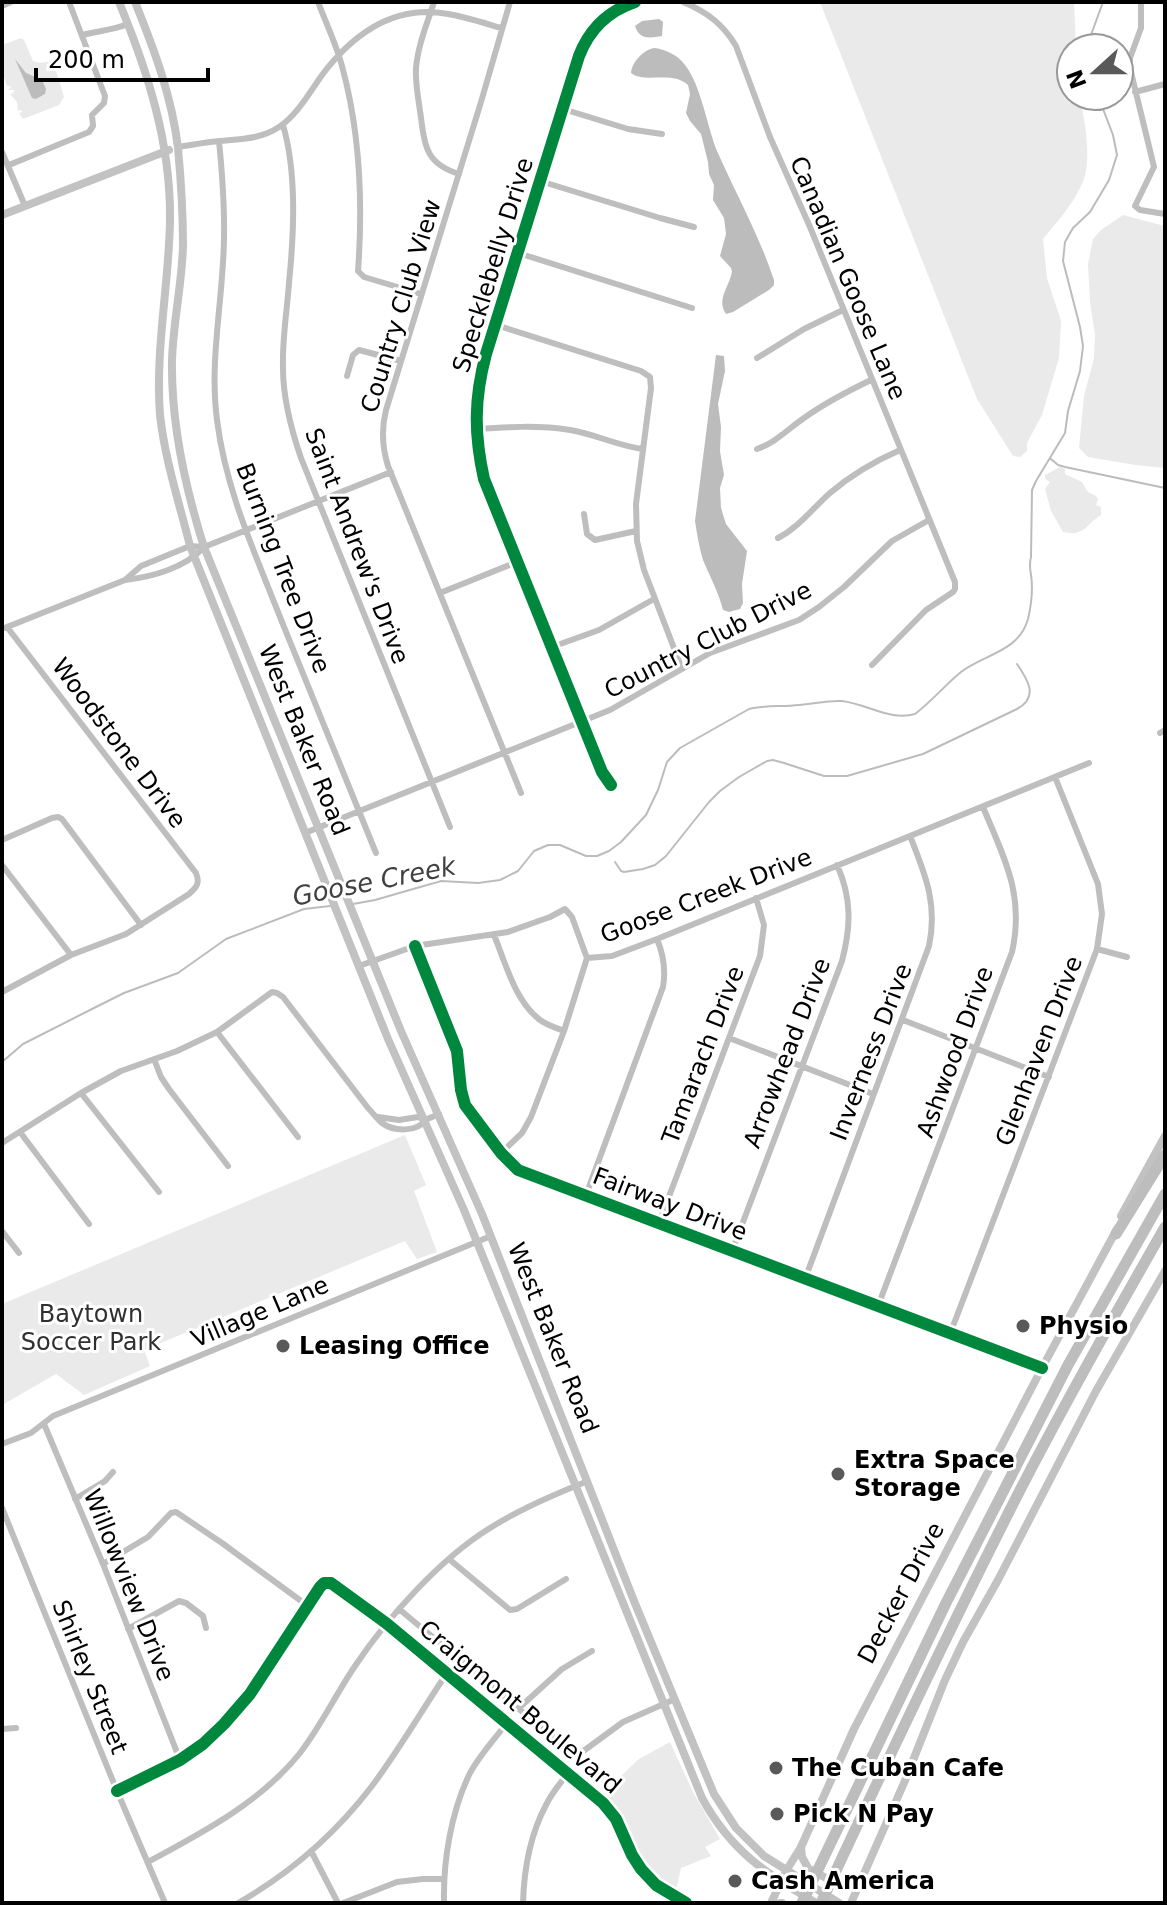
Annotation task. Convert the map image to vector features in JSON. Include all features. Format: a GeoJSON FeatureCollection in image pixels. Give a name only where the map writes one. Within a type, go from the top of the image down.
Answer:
{"type":"FeatureCollection","features":[{"type":"Feature","properties":{"kind":"highway"},"geometry":{"type":"LineString","coordinates":[[1116,1234],[1165,1155]]}},
{"type":"Feature","properties":{"kind":"highway","name":"Decker Drive"},"geometry":{"type":"LineString","coordinates":[[802,1903],[946,1603],[1040,1419],[1165,1194]]}},
{"type":"Feature","properties":{"kind":"highway"},"geometry":{"type":"LineString","coordinates":[[818,1903],[1017,1495],[1165,1227]]}},
{"type":"Feature","properties":{"kind":"main road","name":"West Baker Road"},"geometry":{"type":"LineString","coordinates":[[119,2],[150,85],[164,151],[170,219],[160,341],[161,416],[170,474],[194,558],[388,1039],[524,1359],[688,1767],[713,1818],[726,1835],[757,1866],[818,1903]]}},
{"type":"Feature","properties":{"kind":"main road","name":"West Baker Road"},"geometry":{"type":"LineString","coordinates":[[135,2],[167,90],[178,147],[183,246],[172,360],[175,416],[189,499],[204,547],[401,1031],[491,1236],[634,1601],[714,1794],[736,1828],[764,1856],[839,1903]]}},
{"type":"Feature","properties":{"kind":"main road"},"geometry":{"type":"LineString","coordinates":[[128,24],[142,19]]}},
{"type":"Feature","properties":{"kind":"main road"},"geometry":{"type":"LineString","coordinates":[[2,215],[178,147]]}},
{"type":"Feature","properties":{"kind":"main road"},"geometry":{"type":"LineString","coordinates":[[165,289],[179,290]]}},
{"type":"Feature","properties":{"kind":"main road"},"geometry":{"type":"LineString","coordinates":[[161,416],[175,416]]}},
{"type":"Feature","properties":{"kind":"main road"},"geometry":{"type":"LineString","coordinates":[[235,659],[247,654]]}},
{"type":"Feature","properties":{"kind":"main road","name":"Decker Drive"},"geometry":{"type":"LineString","coordinates":[[771,1903],[801,1847],[854,1729],[1165,1136]]}},
{"type":"Feature","properties":{"kind":"main road"},"geometry":{"type":"LineString","coordinates":[[851,1903],[963,1642],[1165,1271]]}},
{"type":"Feature","properties":{"kind":"main road"},"geometry":{"type":"LineString","coordinates":[[524,1359],[538,1354]]}},
{"type":"Feature","properties":{"kind":"main road"},"geometry":{"type":"LineString","coordinates":[[623,1605],[634,1601]]}},
{"type":"Feature","properties":{"kind":"main road"},"geometry":{"type":"LineString","coordinates":[[688,1767],[700,1762]]}},
{"type":"Feature","properties":{"kind":"main road"},"geometry":{"type":"LineString","coordinates":[[801,1847],[808,1868],[835,1883],[849,1885],[860,1879]]}},
{"type":"Feature","properties":{"kind":"street"},"geometry":{"type":"LineString","coordinates":[[2,6],[11,2]]}},
{"type":"Feature","properties":{"kind":"street"},"geometry":{"type":"LineString","coordinates":[[9,165],[89,132],[93,126],[92,115],[104,103],[105,96],[69,2]]}},
{"type":"Feature","properties":{"kind":"street"},"geometry":{"type":"LineString","coordinates":[[318,2],[348,90],[358,157],[358,271],[364,277],[421,294]]}},
{"type":"Feature","properties":{"kind":"street"},"geometry":{"type":"LineString","coordinates":[[434,2],[420,43],[416,67],[424,141],[435,162],[459,174]]}},
{"type":"Feature","properties":{"kind":"street","name":"Country Club View"},"geometry":{"type":"LineString","coordinates":[[510,2],[383,421],[383,451],[521,793]]}},
{"type":"Feature","properties":{"kind":"street","name":"Specklebelly Drive"},"geometry":{"type":"LineString","coordinates":[[611,785],[602,772],[484,479],[476,429],[479,384],[579,56],[593,30],[607,16],[635,2]]}},
{"type":"Feature","properties":{"kind":"street","name":"Canadian Goose Lane"},"geometry":{"type":"LineString","coordinates":[[683,2],[711,16],[736,46],[770,137],[955,582],[953,592],[926,610],[872,665]]}},
{"type":"Feature","properties":{"kind":"street"},"geometry":{"type":"LineString","coordinates":[[1135,48],[1140,33],[1141,2]]}},
{"type":"Feature","properties":{"kind":"street"},"geometry":{"type":"LineString","coordinates":[[178,147],[260,137],[283,125],[338,55],[359,36],[384,21],[402,15],[430,12],[446,13],[501,28]]}},
{"type":"Feature","properties":{"kind":"street"},"geometry":{"type":"LineString","coordinates":[[82,35],[128,24]]}},
{"type":"Feature","properties":{"kind":"street"},"geometry":{"type":"LineString","coordinates":[[1165,84],[1135,92],[1154,167],[1135,206],[1140,210],[1165,214]]}},
{"type":"Feature","properties":{"kind":"street"},"geometry":{"type":"LineString","coordinates":[[563,109],[628,129],[662,134]]}},
{"type":"Feature","properties":{"kind":"street","name":"Saint Andrew's Drive"},"geometry":{"type":"LineString","coordinates":[[283,125],[289,159],[293,231],[283,347],[284,390],[294,439],[450,827]]}},
{"type":"Feature","properties":{"kind":"street","name":"Burning Tree Drive"},"geometry":{"type":"LineString","coordinates":[[219,141],[225,228],[215,346],[214,399],[225,470],[245,531],[376,853]]}},
{"type":"Feature","properties":{"kind":"street"},"geometry":{"type":"LineString","coordinates":[[2,152],[25,206]]}},
{"type":"Feature","properties":{"kind":"street"},"geometry":{"type":"LineString","coordinates":[[540,181],[694,227]]}},
{"type":"Feature","properties":{"kind":"street"},"geometry":{"type":"LineString","coordinates":[[518,253],[692,308]]}},
{"type":"Feature","properties":{"kind":"street"},"geometry":{"type":"LineString","coordinates":[[757,358],[804,329],[843,310]]}},
{"type":"Feature","properties":{"kind":"street"},"geometry":{"type":"LineString","coordinates":[[496,325],[641,371],[650,377],[636,504],[636,531],[641,561],[682,669]]}},
{"type":"Feature","properties":{"kind":"street"},"geometry":{"type":"LineString","coordinates":[[347,376],[353,355],[359,350],[401,361]]}},
{"type":"Feature","properties":{"kind":"street"},"geometry":{"type":"LineString","coordinates":[[757,449],[769,445],[831,400],[871,380]]}},
{"type":"Feature","properties":{"kind":"street"},"geometry":{"type":"LineString","coordinates":[[476,429],[532,426],[572,430],[643,449]]}},
{"type":"Feature","properties":{"kind":"street"},"geometry":{"type":"LineString","coordinates":[[778,538],[793,529],[832,491],[854,475],[900,450]]}},
{"type":"Feature","properties":{"kind":"street"},"geometry":{"type":"LineString","coordinates":[[125,580],[141,566],[190,546],[204,547],[391,472]]}},
{"type":"Feature","properties":{"kind":"street"},"geometry":{"type":"LineString","coordinates":[[584,514],[587,534],[595,540],[636,531]]}},
{"type":"Feature","properties":{"kind":"street","name":"Country Club Drive"},"geometry":{"type":"LineString","coordinates":[[305,833],[618,706],[729,645],[799,620],[844,587],[892,541],[929,520]]}},
{"type":"Feature","properties":{"kind":"street"},"geometry":{"type":"LineString","coordinates":[[5,628],[125,580],[146,577],[194,558],[204,547]]}},
{"type":"Feature","properties":{"kind":"street"},"geometry":{"type":"LineString","coordinates":[[440,593],[517,562]]}},
{"type":"Feature","properties":{"kind":"street"},"geometry":{"type":"LineString","coordinates":[[552,647],[599,630],[654,599]]}},
{"type":"Feature","properties":{"kind":"street","name":"Woodstone Drive"},"geometry":{"type":"LineString","coordinates":[[5,628],[196,873],[199,882],[196,888],[141,925]]}},
{"type":"Feature","properties":{"kind":"street","name":"Goose Creek Drive"},"geometry":{"type":"LineString","coordinates":[[359,966],[415,946],[494,935],[528,926],[565,909],[572,917],[587,958],[612,956],[1089,763]]}},
{"type":"Feature","properties":{"kind":"street","name":"Glenhaven Drive"},"geometry":{"type":"LineString","coordinates":[[950,1334],[1097,949],[1102,914],[1098,884],[1055,777]]}},
{"type":"Feature","properties":{"kind":"street","name":"Ashwood Drive"},"geometry":{"type":"LineString","coordinates":[[878,1306],[1012,952],[1017,919],[1014,887],[983,807]]}},
{"type":"Feature","properties":{"kind":"street"},"geometry":{"type":"LineString","coordinates":[[2,840],[52,818],[62,819],[141,925],[71,955],[2,992]]}},
{"type":"Feature","properties":{"kind":"street","name":"Inverness Drive"},"geometry":{"type":"LineString","coordinates":[[805,1279],[925,961],[932,932],[933,908],[927,878],[910,836]]}},
{"type":"Feature","properties":{"kind":"street"},"geometry":{"type":"LineString","coordinates":[[2,865],[71,955]]}},
{"type":"Feature","properties":{"kind":"street","name":"Arrowhead Drive"},"geometry":{"type":"LineString","coordinates":[[732,1251],[847,943],[849,908],[837,865]]}},
{"type":"Feature","properties":{"kind":"street","name":"Tamarach Drive"},"geometry":{"type":"LineString","coordinates":[[659,1223],[762,948],[764,925],[756,898]]}},
{"type":"Feature","properties":{"kind":"street"},"geometry":{"type":"LineString","coordinates":[[494,935],[526,1006],[546,1024],[564,1031]]}},
{"type":"Feature","properties":{"kind":"street"},"geometry":{"type":"LineString","coordinates":[[586,1195],[663,987],[664,958],[657,939]]}},
{"type":"Feature","properties":{"kind":"street","name":"Fairway Drive"},"geometry":{"type":"LineString","coordinates":[[415,946],[457,1051],[465,1105],[508,1162],[525,1173],[1042,1368]]}},
{"type":"Feature","properties":{"kind":"street"},"geometry":{"type":"LineString","coordinates":[[1097,949],[1127,957]]}},
{"type":"Feature","properties":{"kind":"street"},"geometry":{"type":"LineString","coordinates":[[501,1153],[527,1125],[564,1031],[587,958]]}},
{"type":"Feature","properties":{"kind":"street"},"geometry":{"type":"LineString","coordinates":[[2,1143],[121,1071],[203,1040],[272,992],[283,997],[376,1116],[399,1120],[418,1117],[425,1120],[439,1114]]}},
{"type":"Feature","properties":{"kind":"street"},"geometry":{"type":"LineString","coordinates":[[903,1020],[1049,1077]]}},
{"type":"Feature","properties":{"kind":"street"},"geometry":{"type":"LineString","coordinates":[[217,1032],[298,1137]]}},
{"type":"Feature","properties":{"kind":"street"},"geometry":{"type":"LineString","coordinates":[[729,1038],[873,1094]]}},
{"type":"Feature","properties":{"kind":"street"},"geometry":{"type":"LineString","coordinates":[[154,1059],[169,1089],[228,1166]]}},
{"type":"Feature","properties":{"kind":"street"},"geometry":{"type":"LineString","coordinates":[[81,1093],[159,1192]]}},
{"type":"Feature","properties":{"kind":"street"},"geometry":{"type":"LineString","coordinates":[[20,1132],[89,1224]]}},
{"type":"Feature","properties":{"kind":"street"},"geometry":{"type":"LineString","coordinates":[[2,1231],[19,1253]]}},
{"type":"Feature","properties":{"kind":"street","name":"Village Lane"},"geometry":{"type":"LineString","coordinates":[[2,1444],[31,1433],[53,1416],[491,1236]]}},
{"type":"Feature","properties":{"kind":"street","name":"Willowview Drive"},"geometry":{"type":"LineString","coordinates":[[44,1424],[180,1760]]}},
{"type":"Feature","properties":{"kind":"street"},"geometry":{"type":"LineString","coordinates":[[75,1499],[105,1481],[113,1472]]}},
{"type":"Feature","properties":{"kind":"street"},"geometry":{"type":"LineString","coordinates":[[148,1862],[198,1835],[262,1791],[300,1753],[354,1667],[386,1623],[449,1559],[489,1528],[588,1481]]}},
{"type":"Feature","properties":{"kind":"street","name":"Shirley Street"},"geometry":{"type":"LineString","coordinates":[[2,1508],[165,1903]]}},
{"type":"Feature","properties":{"kind":"street"},"geometry":{"type":"LineString","coordinates":[[103,1564],[148,1537],[171,1513],[176,1512],[308,1606],[250,1694],[224,1724],[180,1760],[117,1791]]}},
{"type":"Feature","properties":{"kind":"street"},"geometry":{"type":"LineString","coordinates":[[449,1559],[510,1610],[517,1609],[566,1579]]}},
{"type":"Feature","properties":{"kind":"street","name":"Craigmont Boulevard"},"geometry":{"type":"LineString","coordinates":[[308,1606],[320,1587],[331,1583],[386,1623],[603,1803],[616,1819],[641,1869],[656,1885],[686,1903]]}},
{"type":"Feature","properties":{"kind":"street"},"geometry":{"type":"LineString","coordinates":[[128,1629],[179,1601],[203,1616],[206,1628]]}},
{"type":"Feature","properties":{"kind":"street"},"geometry":{"type":"LineString","coordinates":[[399,1609],[578,1755],[623,1722],[675,1699]]}},
{"type":"Feature","properties":{"kind":"street"},"geometry":{"type":"LineString","coordinates":[[519,1708],[562,1669],[592,1651]]}},
{"type":"Feature","properties":{"kind":"street"},"geometry":{"type":"LineString","coordinates":[[238,1903],[250,1900],[311,1851],[353,1809],[447,1673]]}},
{"type":"Feature","properties":{"kind":"street"},"geometry":{"type":"LineString","coordinates":[[444,1903],[444,1879],[454,1817],[470,1773],[506,1724]]}},
{"type":"Feature","properties":{"kind":"street"},"geometry":{"type":"LineString","coordinates":[[2,1729],[16,1728]]}},
{"type":"Feature","properties":{"kind":"street"},"geometry":{"type":"LineString","coordinates":[[523,1903],[532,1839],[546,1804],[567,1774]]}},
{"type":"Feature","properties":{"kind":"street"},"geometry":{"type":"LineString","coordinates":[[311,1851],[341,1903],[397,1882],[444,1879]]}},
{"type":"Feature","properties":{"kind":"green space"},"geometry":{"type":"Polygon","coordinates":[[[820,2],[1074,2],[1075,32],[1055,32],[1055,112],[1082,112],[1087,143],[1086,171],[1075,198],[1043,239],[1047,278],[1061,321],[1059,358],[1042,415],[1027,443],[1027,451],[1020,457],[1013,456],[977,399],[820,2]]]}},
{"type":"Feature","properties":{"kind":"green space"},"geometry":{"type":"Polygon","coordinates":[[[21,38],[33,61],[53,61],[64,97],[59,105],[23,119],[17,102],[10,94],[14,90],[8,90],[11,87],[7,86],[2,71],[2,45],[21,38]]]}},
{"type":"Feature","properties":{"kind":"green space"},"geometry":{"type":"Polygon","coordinates":[[[1123,215],[1165,226],[1165,468],[1088,457],[1079,448],[1084,396],[1094,358],[1095,335],[1088,264],[1093,239],[1123,215]]]}},
{"type":"Feature","properties":{"kind":"green space"},"geometry":{"type":"Polygon","coordinates":[[[1060,467],[1065,469],[1065,474],[1082,482],[1088,492],[1098,499],[1096,505],[1101,507],[1101,515],[1076,533],[1063,532],[1051,511],[1045,489],[1050,482],[1045,475],[1060,467]]]}},
{"type":"Feature","properties":{"kind":"green space","name":"Baytown Soccer Park"},"geometry":{"type":"Polygon","coordinates":[[[405,1135],[426,1185],[414,1191],[437,1252],[417,1259],[405,1241],[144,1350],[150,1366],[84,1395],[56,1374],[2,1405],[2,1304],[405,1135]]]}},
{"type":"Feature","properties":{"kind":"green space"},"geometry":{"type":"Polygon","coordinates":[[[670,1742],[693,1792],[720,1839],[705,1847],[711,1856],[681,1868],[676,1890],[649,1870],[620,1818],[600,1796],[639,1759],[670,1742]]]}},
{"type":"Feature","properties":{"kind":"shaded area"},"geometry":{"type":"Polygon","coordinates":[[[659,19],[663,22],[662,36],[646,37],[637,31],[635,26],[642,21],[659,19]]]}},
{"type":"Feature","properties":{"kind":"shaded area"},"geometry":{"type":"Polygon","coordinates":[[[654,48],[675,55],[691,73],[717,151],[774,280],[769,290],[726,314],[722,304],[732,272],[720,256],[726,234],[724,218],[713,200],[714,185],[701,134],[686,113],[690,94],[688,85],[674,78],[644,77],[631,73],[639,57],[654,48]]]}},
{"type":"Feature","properties":{"kind":"shaded area"},"geometry":{"type":"Polygon","coordinates":[[[15,59],[26,73],[42,80],[45,94],[32,98],[15,59]]]}},
{"type":"Feature","properties":{"kind":"shaded area"},"geometry":{"type":"Polygon","coordinates":[[[716,355],[724,356],[725,371],[718,404],[724,475],[720,488],[721,508],[726,524],[747,551],[742,584],[743,603],[740,609],[729,612],[723,610],[703,560],[695,521],[716,355]]]}},
{"type":"Feature","properties":{"kind":"waterway","name":"Goose Creek"},"geometry":{"type":"LineString","coordinates":[[1092,32],[1103,2]]}},
{"type":"Feature","properties":{"kind":"waterway","name":"Goose Creek"},"geometry":{"type":"LineString","coordinates":[[353,904],[441,881],[478,883],[500,880],[518,871],[534,851],[548,845],[560,845],[586,856],[597,856],[621,842],[646,815],[667,762],[680,748],[749,709],[837,701],[897,715],[915,714],[961,672],[1017,639],[1028,619],[1031,603],[1032,490],[1065,433],[1080,371],[1083,346],[1063,261],[1065,242],[1073,228],[1090,212],[1109,180],[1117,155],[1104,112]]}},
{"type":"Feature","properties":{"kind":"waterway"},"geometry":{"type":"LineString","coordinates":[[1051,459],[1065,467],[1165,488]]}},
{"type":"Feature","properties":{"kind":"waterway"},"geometry":{"type":"LineString","coordinates":[[615,862],[624,872],[655,865],[720,791],[767,761],[773,760],[824,776],[847,776],[923,754],[1017,709],[1030,694],[1028,682],[1017,664]]}},
{"type":"Feature","properties":{"kind":"waterway","name":"Goose Creek"},"geometry":{"type":"LineString","coordinates":[[2,1062],[23,1044],[92,1009],[124,993],[178,973],[226,939],[304,909],[330,906]]}},
{"type":"Feature","properties":{"kind":"cycle path"},"geometry":{"type":"LineString","coordinates":[[611,785],[602,772],[484,479],[478,447],[477,416],[486,354],[579,56],[588,38],[601,23],[635,2]]}},
{"type":"Feature","properties":{"kind":"cycle path"},"geometry":{"type":"LineString","coordinates":[[415,946],[457,1051],[465,1105],[501,1153],[518,1170],[1042,1368]]}},
{"type":"Feature","properties":{"kind":"cycle path"},"geometry":{"type":"LineString","coordinates":[[117,1791],[180,1760],[224,1724],[250,1694],[320,1587],[331,1583],[386,1623],[603,1803],[616,1819],[641,1869],[656,1885],[686,1903]]}},
{"type":"Feature","properties":{"kind":"place","name":"Physio"},"geometry":{"type":"Point","coordinates":[1023,1326]}},
{"type":"Feature","properties":{"kind":"place","name":"Leasing Office"},"geometry":{"type":"Point","coordinates":[283,1346]}},
{"type":"Feature","properties":{"kind":"place","name":"Extra Space Storage"},"geometry":{"type":"Point","coordinates":[838,1474]}},
{"type":"Feature","properties":{"kind":"place","name":"The Cuban Cafe"},"geometry":{"type":"Point","coordinates":[776,1768]}},
{"type":"Feature","properties":{"kind":"place","name":"Pick N Pay"},"geometry":{"type":"Point","coordinates":[777,1814]}},
{"type":"Feature","properties":{"kind":"place","name":"Cash America"},"geometry":{"type":"Point","coordinates":[735,1881]}}]}
